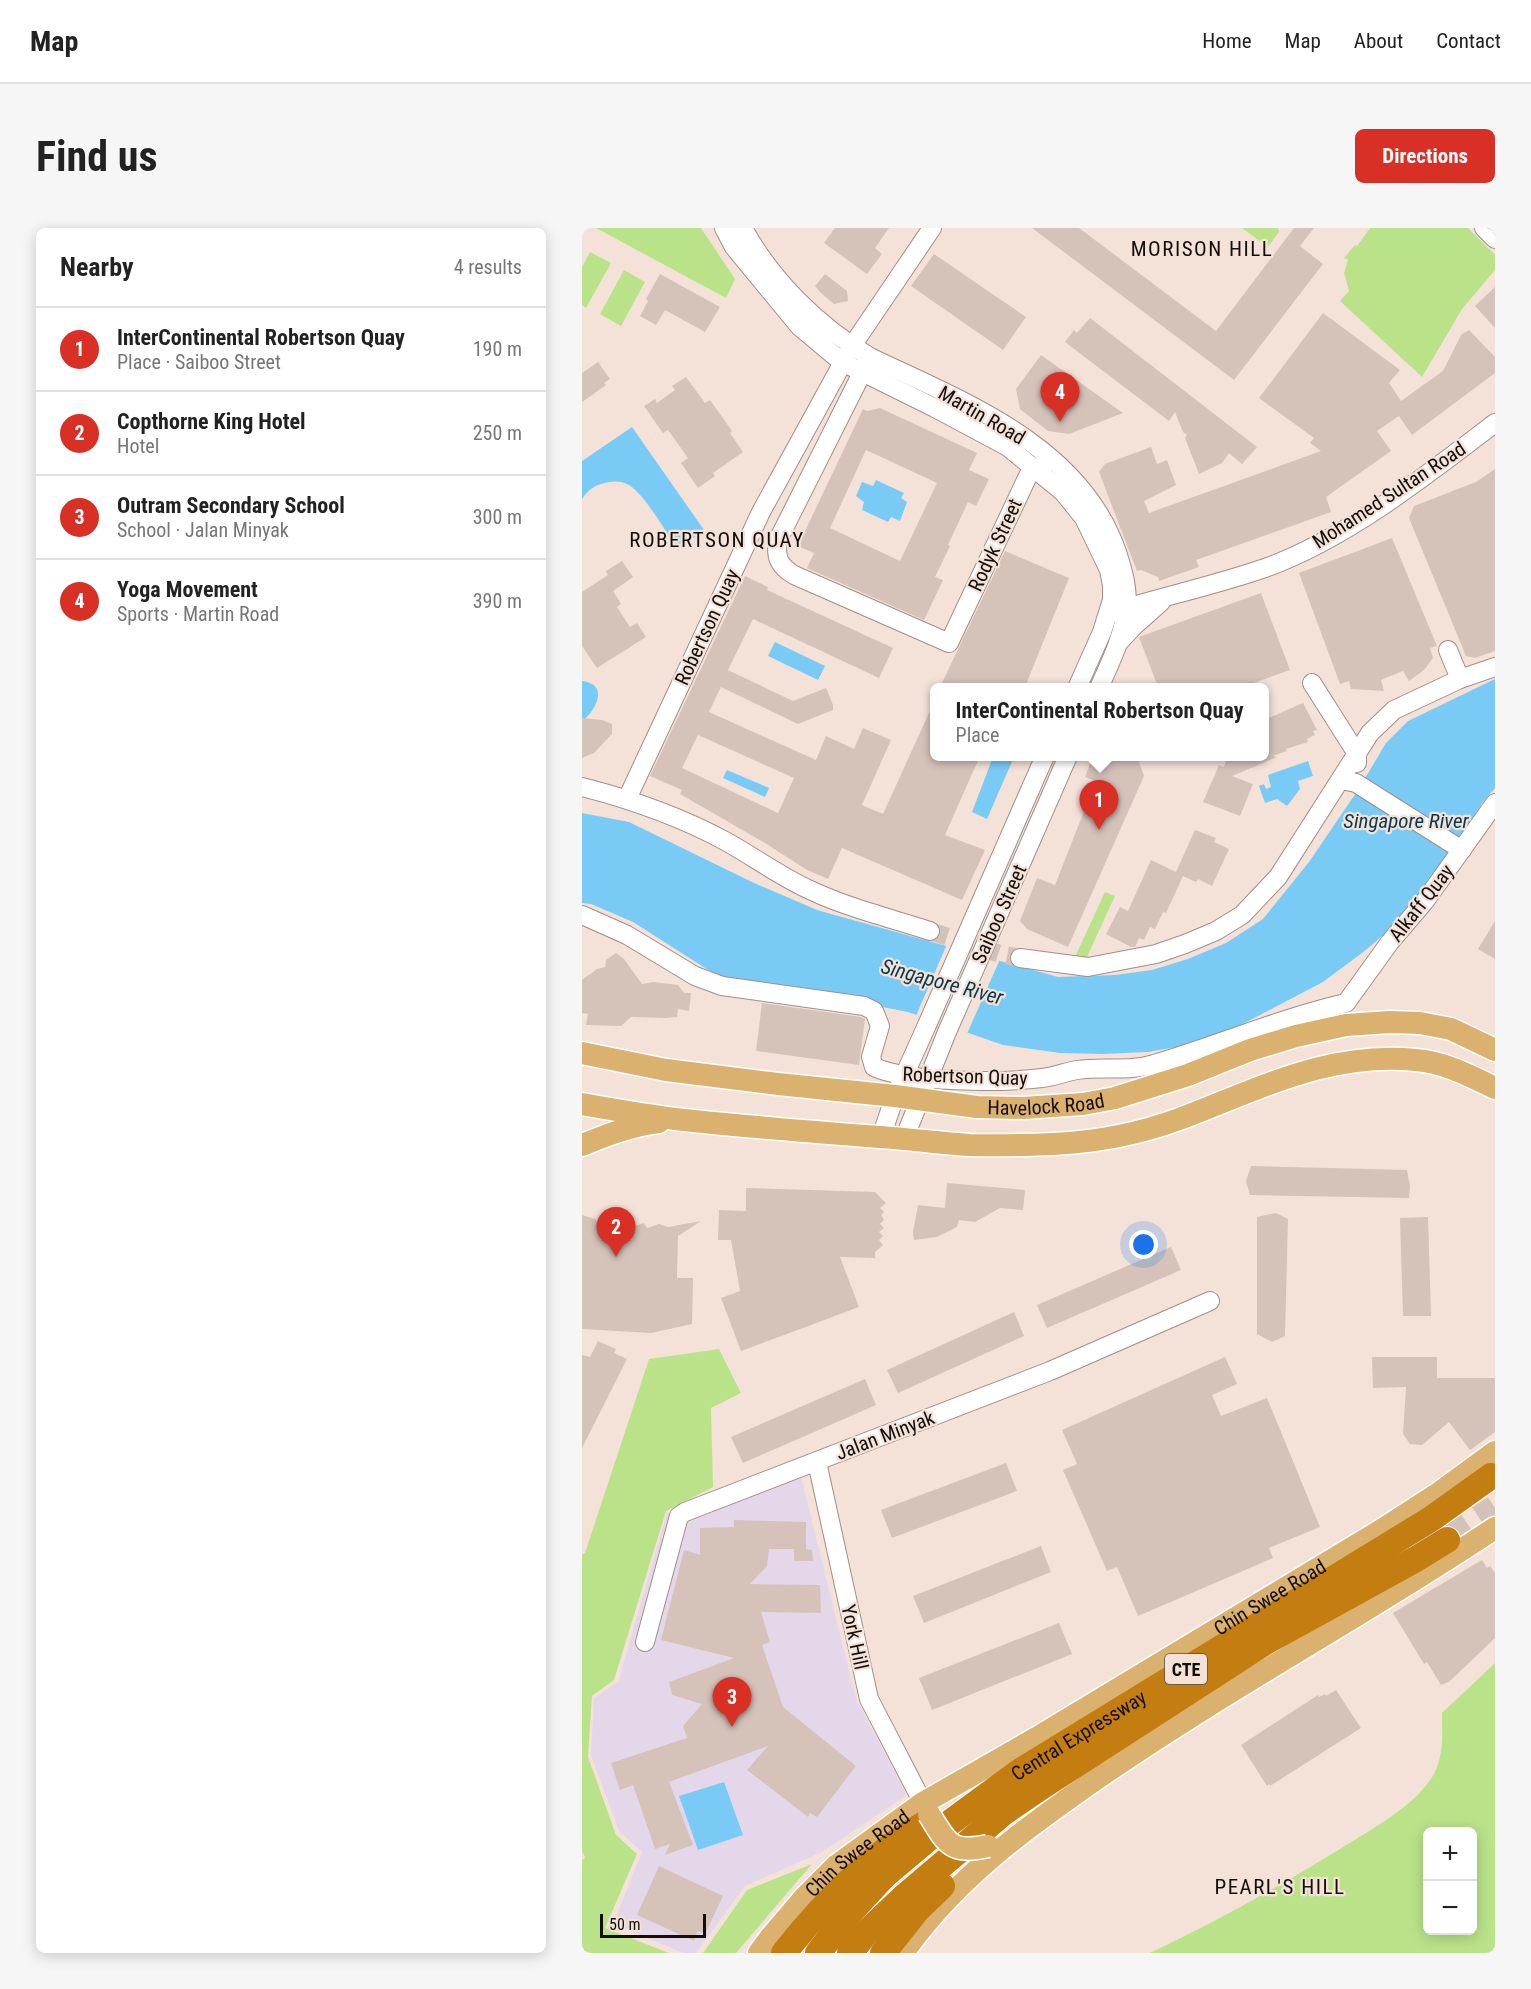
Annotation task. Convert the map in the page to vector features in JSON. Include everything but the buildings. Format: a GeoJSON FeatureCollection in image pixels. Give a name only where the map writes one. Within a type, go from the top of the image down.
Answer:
{"type":"FeatureCollection","features":[{"type":"Feature","properties":{"kind":"highway","name":"Central Expressway"},"geometry":{"type":"LineString","coordinates":[[818,1953],[885,1875],[929,1838],[1019,1772],[1431,1519],[1493,1464]]}},
{"type":"Feature","properties":{"kind":"highway","name":"Central Expressway"},"geometry":{"type":"LineString","coordinates":[[850,1953],[866,1933],[904,1898],[1004,1813],[1041,1786],[1267,1641],[1416,1559],[1447,1539]]}},
{"type":"Feature","properties":{"kind":"highway"},"geometry":{"type":"LineString","coordinates":[[784,1953],[805,1927],[842,1889],[895,1842],[983,1789],[1019,1772]]}},
{"type":"Feature","properties":{"kind":"highway"},"geometry":{"type":"LineString","coordinates":[[883,1953],[918,1909],[1035,1800],[1041,1786]]}},
{"type":"Feature","properties":{"kind":"main road","name":"Havelock Road"},"geometry":{"type":"LineString","coordinates":[[582,1053],[666,1070],[778,1084],[899,1085],[919,1099],[977,1107],[1023,1108],[1083,1104],[1115,1098],[1188,1075],[1250,1050],[1296,1036],[1357,1024],[1420,1023],[1451,1029],[1495,1050]]}},
{"type":"Feature","properties":{"kind":"main road","name":"Havelock Road"},"geometry":{"type":"LineString","coordinates":[[582,1104],[682,1120],[970,1145],[1044,1144],[1114,1137],[1154,1128],[1305,1071],[1357,1061],[1416,1060],[1443,1065],[1464,1072],[1495,1088]]}},
{"type":"Feature","properties":{"kind":"main road"},"geometry":{"type":"LineString","coordinates":[[582,1145],[611,1133],[643,1124],[682,1120]]}},
{"type":"Feature","properties":{"kind":"main road","name":"Chin Swee Road"},"geometry":{"type":"LineString","coordinates":[[759,1953],[805,1897],[836,1866],[928,1805],[1040,1736],[1439,1493],[1493,1464]]}},
{"type":"Feature","properties":{"kind":"main road"},"geometry":{"type":"LineString","coordinates":[[903,1953],[945,1899],[1035,1822],[1157,1738],[1377,1604],[1495,1528]]}},
{"type":"Feature","properties":{"kind":"main road"},"geometry":{"type":"LineString","coordinates":[[928,1805],[949,1843],[962,1850],[988,1846],[1035,1822]]}},
{"type":"Feature","properties":{"kind":"street","name":"Martin Road"},"geometry":{"type":"LineString","coordinates":[[724,228],[734,247],[792,318],[842,362],[866,364],[985,412],[1018,432],[1053,460],[1098,512],[1113,542],[1124,572],[1127,590],[1126,608]]}},
{"type":"Feature","properties":{"kind":"street","name":"Martin Road"},"geometry":{"type":"LineString","coordinates":[[743,228],[789,294],[852,346],[866,364],[1008,447],[1063,492],[1084,518],[1109,570],[1112,585],[1109,614]]}},
{"type":"Feature","properties":{"kind":"street","name":"Robertson Quay"},"geometry":{"type":"LineString","coordinates":[[627,799],[761,512],[842,362],[932,228]]}},
{"type":"Feature","properties":{"kind":"street"},"geometry":{"type":"LineString","coordinates":[[1484,228],[1495,239]]}},
{"type":"Feature","properties":{"kind":"street","name":"Rodyk Street"},"geometry":{"type":"LineString","coordinates":[[866,364],[778,540],[776,550],[778,560],[784,569],[949,643],[1021,489],[1035,468]]}},
{"type":"Feature","properties":{"kind":"street","name":"Mohamed Sultan Road"},"geometry":{"type":"LineString","coordinates":[[1109,614],[1266,568],[1322,543],[1389,500],[1495,423]]}},
{"type":"Feature","properties":{"kind":"street"},"geometry":{"type":"LineString","coordinates":[[1035,468],[1053,460]]}},
{"type":"Feature","properties":{"kind":"street"},"geometry":{"type":"LineString","coordinates":[[1124,572],[1141,590],[1166,598]]}},
{"type":"Feature","properties":{"kind":"street"},"geometry":{"type":"LineString","coordinates":[[1117,645],[1134,626],[1166,598]]}},
{"type":"Feature","properties":{"kind":"street"},"geometry":{"type":"LineString","coordinates":[[1101,683],[1124,626],[1126,608]]}},
{"type":"Feature","properties":{"kind":"street"},"geometry":{"type":"LineString","coordinates":[[1079,683],[1109,614]]}},
{"type":"Feature","properties":{"kind":"street"},"geometry":{"type":"LineString","coordinates":[[1448,650],[1460,679]]}},
{"type":"Feature","properties":{"kind":"street"},"geometry":{"type":"LineString","coordinates":[[1020,958],[1088,967],[1156,954],[1216,932],[1242,915],[1278,877],[1349,781],[1357,754],[1370,733],[1394,710],[1460,679],[1495,667]]}},
{"type":"Feature","properties":{"kind":"street"},"geometry":{"type":"LineString","coordinates":[[1312,683],[1357,754]]}},
{"type":"Feature","properties":{"kind":"street","name":"Saiboo Street"},"geometry":{"type":"LineString","coordinates":[[881,1137],[899,1085],[1043,761]]}},
{"type":"Feature","properties":{"kind":"street","name":"Saiboo Street"},"geometry":{"type":"LineString","coordinates":[[904,1139],[947,1032],[1066,761]]}},
{"type":"Feature","properties":{"kind":"street"},"geometry":{"type":"LineString","coordinates":[[1349,781],[1462,850]]}},
{"type":"Feature","properties":{"kind":"street"},"geometry":{"type":"LineString","coordinates":[[583,789],[627,799],[687,822],[808,889],[835,895],[930,931]]}},
{"type":"Feature","properties":{"kind":"street","name":"Alkaff Quay"},"geometry":{"type":"LineString","coordinates":[[1346,1003],[1390,942],[1425,901],[1495,803]]}},
{"type":"Feature","properties":{"kind":"street","name":"Robertson Quay"},"geometry":{"type":"LineString","coordinates":[[582,915],[627,935],[695,976],[722,986],[864,1006],[874,1011],[880,1026],[871,1057],[874,1067],[899,1085],[929,1077],[1009,1081],[1044,1078],[1078,1070],[1122,1069],[1152,1065],[1288,1018],[1346,1003]]}},
{"type":"Feature","properties":{"kind":"street","name":"Jalan Minyak"},"geometry":{"type":"LineString","coordinates":[[645,1642],[679,1516],[693,1508],[1050,1371],[1210,1301]]}},
{"type":"Feature","properties":{"kind":"street","name":"York Hill"},"geometry":{"type":"LineString","coordinates":[[817,1461],[869,1699],[928,1805]]}},
{"type":"Feature","properties":{"kind":"shaded area"},"geometry":{"type":"Polygon","coordinates":[[[801,1477],[856,1699],[907,1795],[822,1852],[745,1886],[696,1953],[683,1953],[613,1924],[642,1852],[619,1831],[591,1755],[594,1698],[618,1682],[667,1513],[801,1477]]]}},
{"type":"Feature","properties":{"kind":"green space"},"geometry":{"type":"Polygon","coordinates":[[[596,228],[701,228],[735,279],[726,298],[596,228]]]}},
{"type":"Feature","properties":{"kind":"green space"},"geometry":{"type":"Polygon","coordinates":[[[1242,228],[1278,228],[1279,232],[1268,247],[1242,228]]]}},
{"type":"Feature","properties":{"kind":"green space"},"geometry":{"type":"Polygon","coordinates":[[[1370,228],[1468,228],[1495,255],[1495,270],[1462,309],[1422,377],[1340,301],[1349,291],[1344,273],[1348,260],[1344,258],[1355,245],[1357,246],[1370,228]]]}},
{"type":"Feature","properties":{"kind":"green space"},"geometry":{"type":"Polygon","coordinates":[[[590,252],[611,263],[586,308],[582,305],[582,267],[590,252]]]}},
{"type":"Feature","properties":{"kind":"green space"},"geometry":{"type":"Polygon","coordinates":[[[624,270],[645,282],[621,326],[600,314],[624,270]]]}},
{"type":"Feature","properties":{"kind":"green space"},"geometry":{"type":"Polygon","coordinates":[[[1105,892],[1115,896],[1086,959],[1075,957],[1105,892]]]}},
{"type":"Feature","properties":{"kind":"green space"},"geometry":{"type":"Polygon","coordinates":[[[719,1349],[741,1393],[711,1408],[713,1487],[666,1511],[614,1680],[592,1696],[588,1757],[616,1835],[637,1854],[605,1928],[669,1953],[582,1953],[582,1860],[585,1858],[582,1851],[582,1554],[585,1553],[649,1359],[719,1349]]]}},
{"type":"Feature","properties":{"kind":"green space"},"geometry":{"type":"Polygon","coordinates":[[[1495,1663],[1495,1953],[1150,1953],[1270,1890],[1392,1816],[1427,1784],[1438,1765],[1442,1743],[1442,1713],[1495,1663]]]}},
{"type":"Feature","properties":{"kind":"green space"},"geometry":{"type":"Polygon","coordinates":[[[812,1864],[736,1953],[703,1953],[747,1890],[812,1864]]]}},
{"type":"Feature","properties":{"kind":"water"},"geometry":{"type":"Polygon","coordinates":[[[632,427],[704,530],[678,550],[647,504],[627,484],[616,481],[601,484],[590,490],[582,499],[582,461],[632,427]]]}},
{"type":"Feature","properties":{"kind":"water"},"geometry":{"type":"Polygon","coordinates":[[[876,480],[904,493],[901,498],[907,502],[900,521],[891,517],[888,522],[862,510],[864,502],[856,496],[862,482],[873,486],[876,480]]]}},
{"type":"Feature","properties":{"kind":"water"},"geometry":{"type":"Polygon","coordinates":[[[775,642],[825,666],[818,680],[768,656],[775,642]]]}},
{"type":"Feature","properties":{"kind":"water","name":"Singapore River"},"geometry":{"type":"Polygon","coordinates":[[[1495,679],[1495,788],[1482,803],[1452,854],[1399,921],[1366,950],[1323,982],[1235,1028],[1182,1046],[1148,1052],[1103,1054],[1060,1053],[1003,1045],[908,1012],[716,975],[633,922],[591,904],[582,903],[582,813],[629,822],[752,882],[817,910],[1058,977],[1115,975],[1152,970],[1188,959],[1226,943],[1263,919],[1309,862],[1358,790],[1386,743],[1408,721],[1495,679]]]}},
{"type":"Feature","properties":{"kind":"water"},"geometry":{"type":"Polygon","coordinates":[[[582,681],[596,687],[598,698],[592,711],[582,721],[582,681]]]}},
{"type":"Feature","properties":{"kind":"water"},"geometry":{"type":"Polygon","coordinates":[[[991,761],[1012,761],[987,819],[972,812],[991,761]]]}},
{"type":"Feature","properties":{"kind":"water"},"geometry":{"type":"Polygon","coordinates":[[[1308,761],[1313,776],[1298,781],[1300,789],[1287,806],[1277,799],[1265,803],[1259,786],[1264,784],[1266,789],[1271,787],[1268,775],[1308,761]]]}},
{"type":"Feature","properties":{"kind":"water"},"geometry":{"type":"Polygon","coordinates":[[[727,770],[769,788],[765,797],[723,778],[727,770]]]}},
{"type":"Feature","properties":{"kind":"water"},"geometry":{"type":"Polygon","coordinates":[[[724,1782],[743,1835],[698,1850],[679,1796],[724,1782]]]}},
{"type":"Feature","properties":{"kind":"pier"},"geometry":{"type":"Polygon","coordinates":[[[948,942],[1001,957],[966,1036],[915,1018],[948,942]]]}},
{"type":"Feature","properties":{"kind":"tunnel"},"geometry":{"type":"LineString","coordinates":[[930,931],[1000,954],[1020,958]]}},
{"type":"Feature","properties":{"kind":"tunnel"},"geometry":{"type":"LineString","coordinates":[[1447,1540],[1495,1508]]}},
{"type":"Feature","properties":{"kind":"place","name":"Yoga Movement"},"geometry":{"type":"Point","coordinates":[1060,422]}},
{"type":"Feature","properties":{"kind":"place","name":"InterContinental Robertson Quay"},"geometry":{"type":"Point","coordinates":[1099,830]}},
{"type":"Feature","properties":{"kind":"place","name":"Copthorne King Hotel"},"geometry":{"type":"Point","coordinates":[616,1257]}},
{"type":"Feature","properties":{"kind":"place","name":"Outram Secondary School"},"geometry":{"type":"Point","coordinates":[732,1727]}},
{"type":"Feature","properties":{"kind":"district","name":"MORISON HILL"},"geometry":{"type":"Point","coordinates":[1202,249]}},
{"type":"Feature","properties":{"kind":"district","name":"ROBERTSON QUAY"},"geometry":{"type":"Point","coordinates":[717,540]}},
{"type":"Feature","properties":{"kind":"district","name":"PEARL'S HILL"},"geometry":{"type":"Point","coordinates":[1280,1887]}}]}
